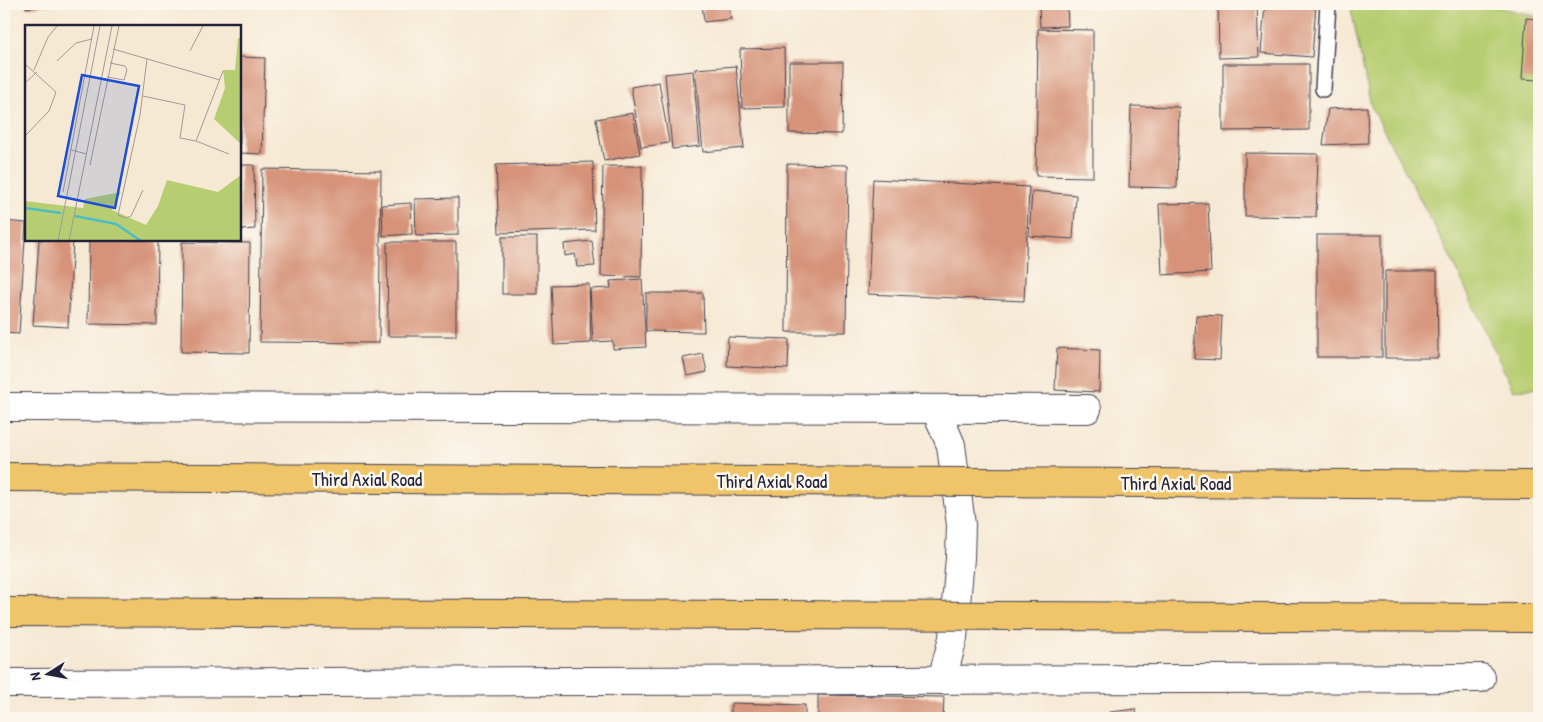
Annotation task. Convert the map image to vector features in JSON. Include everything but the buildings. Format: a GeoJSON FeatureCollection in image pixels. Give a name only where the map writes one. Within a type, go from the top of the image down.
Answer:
{"type":"FeatureCollection","features":[{"type":"Feature","properties":{"kind":"highway","name":"Third Axial Road"},"geometry":{"type":"LineString","coordinates":[[4,477],[1539,485]]}},
{"type":"Feature","properties":{"kind":"highway"},"geometry":{"type":"LineString","coordinates":[[4,612],[1539,618]]}},
{"type":"Feature","properties":{"kind":"street"},"geometry":{"type":"LineString","coordinates":[[4,407],[1086,409]]}},
{"type":"Feature","properties":{"kind":"street"},"geometry":{"type":"LineString","coordinates":[[936,410],[950,445],[961,525],[953,638],[942,680]]}},
{"type":"Feature","properties":{"kind":"street"},"geometry":{"type":"LineString","coordinates":[[4,683],[1480,678]]}},
{"type":"Feature","properties":{"kind":"lane"},"geometry":{"type":"LineString","coordinates":[[1323,89],[1328,4]]}},
{"type":"Feature","properties":{"kind":"green space"},"geometry":{"type":"Polygon","coordinates":[[[1350,4],[1486,4],[1539,17],[1539,388],[1513,390],[1453,262],[1371,106],[1350,4]]]}}]}
